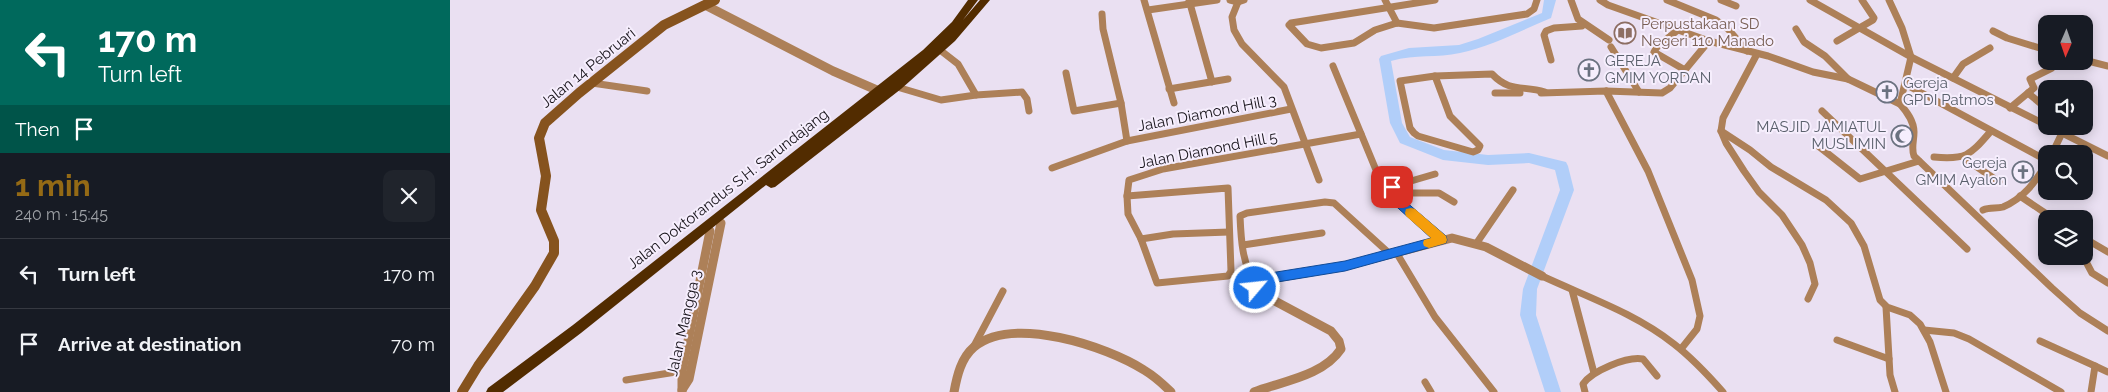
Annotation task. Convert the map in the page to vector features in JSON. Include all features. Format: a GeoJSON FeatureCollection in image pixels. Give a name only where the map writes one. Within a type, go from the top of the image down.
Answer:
{"type":"FeatureCollection","features":[{"type":"Feature","properties":{"kind":"highway","name":"Jalan Doktorandus S.H. Sarundajang"},"geometry":{"type":"LineString","coordinates":[[493,392],[758,189],[879,91],[940,39],[955,24],[973,0]]}},
{"type":"Feature","properties":{"kind":"highway"},"geometry":{"type":"LineString","coordinates":[[592,317],[721,223],[758,189],[897,87],[940,50],[969,21],[985,0]]}},
{"type":"Feature","properties":{"kind":"main road","name":"Jalan 14 Pebruari"},"geometry":{"type":"LineString","coordinates":[[462,392],[552,258],[555,249],[554,240],[541,210],[546,176],[539,134],[551,117],[670,21],[715,0]]}},
{"type":"Feature","properties":{"kind":"street"},"geometry":{"type":"LineString","coordinates":[[1144,0],[1174,103]]}},
{"type":"Feature","properties":{"kind":"street"},"geometry":{"type":"LineString","coordinates":[[1148,10],[1189,2],[1217,0]]}},
{"type":"Feature","properties":{"kind":"street"},"geometry":{"type":"LineString","coordinates":[[1230,0],[1241,1],[1232,17],[1234,30],[1242,44],[1282,85],[1308,144],[1320,180]]}},
{"type":"Feature","properties":{"kind":"street"},"geometry":{"type":"LineString","coordinates":[[1385,0],[1397,23]]}},
{"type":"Feature","properties":{"kind":"street"},"geometry":{"type":"LineString","coordinates":[[1435,0],[1291,23],[1289,26],[1307,44],[1321,48],[1354,43],[1375,30],[1397,23],[1430,28],[1469,24],[1527,14],[1534,9],[1537,0]]}},
{"type":"Feature","properties":{"kind":"street"},"geometry":{"type":"LineString","coordinates":[[1572,0],[1575,14],[1584,24],[1610,43],[1639,92]]}},
{"type":"Feature","properties":{"kind":"street"},"geometry":{"type":"LineString","coordinates":[[1600,0],[1608,5],[1709,41],[1776,58],[1812,72],[1848,79],[1900,104],[1912,121],[1914,130],[1912,151],[1919,161],[2066,301],[2080,313],[2108,331]]}},
{"type":"Feature","properties":{"kind":"street"},"geometry":{"type":"LineString","coordinates":[[1667,0],[1716,20],[1728,29],[1747,51]]}},
{"type":"Feature","properties":{"kind":"street"},"geometry":{"type":"LineString","coordinates":[[1721,0],[1736,6]]}},
{"type":"Feature","properties":{"kind":"street"},"geometry":{"type":"LineString","coordinates":[[1810,0],[1911,57],[2010,108],[2038,120]]}},
{"type":"Feature","properties":{"kind":"street"},"geometry":{"type":"LineString","coordinates":[[1838,42],[1861,29],[1874,18],[1862,0]]}},
{"type":"Feature","properties":{"kind":"street"},"geometry":{"type":"LineString","coordinates":[[1889,0],[1902,28],[1911,57],[1900,104]]}},
{"type":"Feature","properties":{"kind":"street"},"geometry":{"type":"LineString","coordinates":[[1189,2],[1212,82]]}},
{"type":"Feature","properties":{"kind":"street"},"geometry":{"type":"LineString","coordinates":[[705,5],[833,71],[879,91]]}},
{"type":"Feature","properties":{"kind":"street","name":"Jalan Diamond Hill 3"},"geometry":{"type":"LineString","coordinates":[[1102,14],[1105,41],[1121,103],[1126,142]]}},
{"type":"Feature","properties":{"kind":"street"},"geometry":{"type":"LineString","coordinates":[[1551,60],[1544,35],[1546,31],[1554,28],[1582,26],[1584,24]]}},
{"type":"Feature","properties":{"kind":"street"},"geometry":{"type":"LineString","coordinates":[[1679,29],[1657,47],[1654,52],[1684,70]]}},
{"type":"Feature","properties":{"kind":"street"},"geometry":{"type":"LineString","coordinates":[[1796,29],[1804,42],[1825,56],[1848,79]]}},
{"type":"Feature","properties":{"kind":"street"},"geometry":{"type":"LineString","coordinates":[[1993,31],[2007,38],[2038,48]]}},
{"type":"Feature","properties":{"kind":"street"},"geometry":{"type":"LineString","coordinates":[[1494,93],[1606,91],[1662,93],[1667,91],[1709,41]]}},
{"type":"Feature","properties":{"kind":"street"},"geometry":{"type":"LineString","coordinates":[[1953,78],[1964,64],[1990,48]]}},
{"type":"Feature","properties":{"kind":"street"},"geometry":{"type":"LineString","coordinates":[[940,50],[961,67],[976,95]]}},
{"type":"Feature","properties":{"kind":"street"},"geometry":{"type":"LineString","coordinates":[[1757,54],[1723,118],[1721,131],[1726,143],[1749,178],[1759,192],[1782,214],[1802,245],[1810,263],[1815,284],[1808,299]]}},
{"type":"Feature","properties":{"kind":"street"},"geometry":{"type":"LineString","coordinates":[[2093,63],[2107,68]]}},
{"type":"Feature","properties":{"kind":"street"},"geometry":{"type":"LineString","coordinates":[[1333,66],[1376,170]]}},
{"type":"Feature","properties":{"kind":"street"},"geometry":{"type":"LineString","coordinates":[[2010,108],[2034,88],[2030,79],[2048,70]]}},
{"type":"Feature","properties":{"kind":"street","name":"Jalan Diamond Hill 3"},"geometry":{"type":"LineString","coordinates":[[1066,73],[1074,111],[1121,103]]}},
{"type":"Feature","properties":{"kind":"street"},"geometry":{"type":"LineString","coordinates":[[1435,76],[1450,116],[1480,146],[1478,150],[1473,152],[1418,136],[1410,128],[1400,81],[1435,76],[1492,74],[1506,87],[1538,89],[1545,92]]}},
{"type":"Feature","properties":{"kind":"street"},"geometry":{"type":"LineString","coordinates":[[1169,89],[1228,79]]}},
{"type":"Feature","properties":{"kind":"street"},"geometry":{"type":"LineString","coordinates":[[592,83],[646,91]]}},
{"type":"Feature","properties":{"kind":"street"},"geometry":{"type":"LineString","coordinates":[[1904,84],[1947,105],[2038,156]]}},
{"type":"Feature","properties":{"kind":"street"},"geometry":{"type":"LineString","coordinates":[[897,87],[941,100],[976,95],[1022,92],[1027,98],[1029,111]]}},
{"type":"Feature","properties":{"kind":"street"},"geometry":{"type":"LineString","coordinates":[[1606,91],[1648,171],[1692,280],[1700,316],[1697,329],[1681,349]]}},
{"type":"Feature","properties":{"kind":"street"},"geometry":{"type":"LineString","coordinates":[[2028,93],[2038,100]]}},
{"type":"Feature","properties":{"kind":"street","name":"Jalan Diamond Hill 3"},"geometry":{"type":"LineString","coordinates":[[1052,168],[1126,142],[1291,109]]}},
{"type":"Feature","properties":{"kind":"street"},"geometry":{"type":"LineString","coordinates":[[1822,110],[1967,249]]}},
{"type":"Feature","properties":{"kind":"street"},"geometry":{"type":"LineString","coordinates":[[1721,131],[1750,150],[1771,167],[1826,200],[1851,223],[1864,246],[1880,300],[1886,307],[1914,318],[1924,330],[1946,392]]}},
{"type":"Feature","properties":{"kind":"street"},"geometry":{"type":"LineString","coordinates":[[1934,158],[1959,160],[1964,158],[1991,131]]}},
{"type":"Feature","properties":{"kind":"street"},"geometry":{"type":"LineString","coordinates":[[1308,144],[1361,134]]}},
{"type":"Feature","properties":{"kind":"street"},"geometry":{"type":"LineString","coordinates":[[2066,135],[2108,156]]}},
{"type":"Feature","properties":{"kind":"street","name":"Jalan Diamond Hill 5"},"geometry":{"type":"LineString","coordinates":[[1127,196],[1129,180],[1147,173],[1308,144]]}},
{"type":"Feature","properties":{"kind":"street"},"geometry":{"type":"LineString","coordinates":[[1817,145],[1860,179],[1919,161]]}},
{"type":"Feature","properties":{"kind":"street"},"geometry":{"type":"LineString","coordinates":[[1964,158],[1999,182]]}},
{"type":"Feature","properties":{"kind":"street"},"geometry":{"type":"LineString","coordinates":[[1391,193],[1394,186],[1435,174]]}},
{"type":"Feature","properties":{"kind":"street"},"geometry":{"type":"LineString","coordinates":[[1983,210],[1991,207],[2001,208],[2029,191],[2038,177]]}},
{"type":"Feature","properties":{"kind":"street"},"geometry":{"type":"LineString","coordinates":[[1228,188],[1231,271],[1228,276],[1164,284],[1157,283],[1142,239],[1128,214],[1127,196],[1228,188]]}},
{"type":"Feature","properties":{"kind":"street"},"geometry":{"type":"LineString","coordinates":[[1476,244],[1513,190]]}},
{"type":"Feature","properties":{"kind":"street"},"geometry":{"type":"LineString","coordinates":[[1391,193],[1438,193],[1454,202]]}},
{"type":"Feature","properties":{"kind":"street"},"geometry":{"type":"LineString","coordinates":[[1391,193],[1442,240]]}},
{"type":"Feature","properties":{"kind":"street"},"geometry":{"type":"LineString","coordinates":[[2020,196],[2041,210]]}},
{"type":"Feature","properties":{"kind":"street"},"geometry":{"type":"LineString","coordinates":[[1254,392],[1323,367],[1337,357],[1341,349],[1334,333],[1258,292],[1255,288],[1256,282],[1246,268],[1242,215],[1328,202],[1338,205],[1393,253],[1435,317],[1494,392]]}},
{"type":"Feature","properties":{"kind":"street","name":"Jalan Mangga 3"},"geometry":{"type":"LineString","coordinates":[[682,391],[689,378],[696,348],[721,223]]}},
{"type":"Feature","properties":{"kind":"street","name":"Jalan Mangga 3"},"geometry":{"type":"LineString","coordinates":[[682,391],[682,371],[710,231]]}},
{"type":"Feature","properties":{"kind":"street"},"geometry":{"type":"LineString","coordinates":[[1142,239],[1173,234],[1229,232]]}},
{"type":"Feature","properties":{"kind":"street"},"geometry":{"type":"LineString","coordinates":[[1243,245],[1322,233]]}},
{"type":"Feature","properties":{"kind":"street"},"geometry":{"type":"LineString","coordinates":[[1256,282],[1345,266],[1456,238],[1476,244],[1646,324],[1681,349],[1720,391]]}},
{"type":"Feature","properties":{"kind":"street"},"geometry":{"type":"LineString","coordinates":[[2093,244],[2108,252]]}},
{"type":"Feature","properties":{"kind":"street"},"geometry":{"type":"LineString","coordinates":[[2088,265],[2092,273],[2108,283]]}},
{"type":"Feature","properties":{"kind":"street"},"geometry":{"type":"LineString","coordinates":[[1572,290],[1594,373]]}},
{"type":"Feature","properties":{"kind":"street"},"geometry":{"type":"LineString","coordinates":[[954,392],[961,365],[974,346],[1003,291]]}},
{"type":"Feature","properties":{"kind":"street"},"geometry":{"type":"LineString","coordinates":[[1886,307],[1890,375],[1895,392]]}},
{"type":"Feature","properties":{"kind":"street"},"geometry":{"type":"LineString","coordinates":[[1924,330],[1954,333],[1968,339],[2061,392]]}},
{"type":"Feature","properties":{"kind":"street"},"geometry":{"type":"LineString","coordinates":[[974,346],[991,336],[1002,334],[1020,333],[1056,337],[1118,358],[1143,369],[1171,392]]}},
{"type":"Feature","properties":{"kind":"street"},"geometry":{"type":"LineString","coordinates":[[1837,340],[1889,359]]}},
{"type":"Feature","properties":{"kind":"street"},"geometry":{"type":"LineString","coordinates":[[2040,341],[2108,372]]}},
{"type":"Feature","properties":{"kind":"street"},"geometry":{"type":"LineString","coordinates":[[1585,392],[1583,384],[1586,377],[1641,358],[1646,361],[1657,376]]}},
{"type":"Feature","properties":{"kind":"street"},"geometry":{"type":"LineString","coordinates":[[2091,392],[2094,366]]}},
{"type":"Feature","properties":{"kind":"street"},"geometry":{"type":"LineString","coordinates":[[626,380],[682,371]]}},
{"type":"Feature","properties":{"kind":"street"},"geometry":{"type":"LineString","coordinates":[[1425,382],[1431,392]]}},
{"type":"Feature","properties":{"kind":"waterway"},"geometry":{"type":"LineString","coordinates":[[1550,0],[1547,15],[1482,42],[1459,49],[1409,52],[1385,59],[1396,123],[1405,140],[1443,155],[1488,160],[1529,158],[1561,166],[1567,190],[1530,289],[1528,315],[1553,392]]}},
{"type":"Feature","properties":{"kind":"slow traffic"},"geometry":{"type":"LineString","coordinates":[[1411,213],[1442,240],[1429,243]]}},
{"type":"Feature","properties":{"kind":"place","name":"Perpustakaan SD Negeri 110 Manado"},"geometry":{"type":"Point","coordinates":[1625,33]}},
{"type":"Feature","properties":{"kind":"place","name":"GEREJA GMIM YORDAN"},"geometry":{"type":"Point","coordinates":[1589,70]}},
{"type":"Feature","properties":{"kind":"place","name":"Gereja GPDI Patmos"},"geometry":{"type":"Point","coordinates":[1887,92]}},
{"type":"Feature","properties":{"kind":"place","name":"MASJID JAMIATUL MUSLIMIN"},"geometry":{"type":"Point","coordinates":[1902,136]}},
{"type":"Feature","properties":{"kind":"place","name":"Gereja GMIM Ayalon"},"geometry":{"type":"Point","coordinates":[2023,172]}},
{"type":"Feature","properties":{"kind":"route"},"geometry":{"type":"LineString","coordinates":[[1255,288],[1256,282],[1264,279],[1345,266],[1442,240],[1392,196],[1390,190],[1392,187]]}}]}
